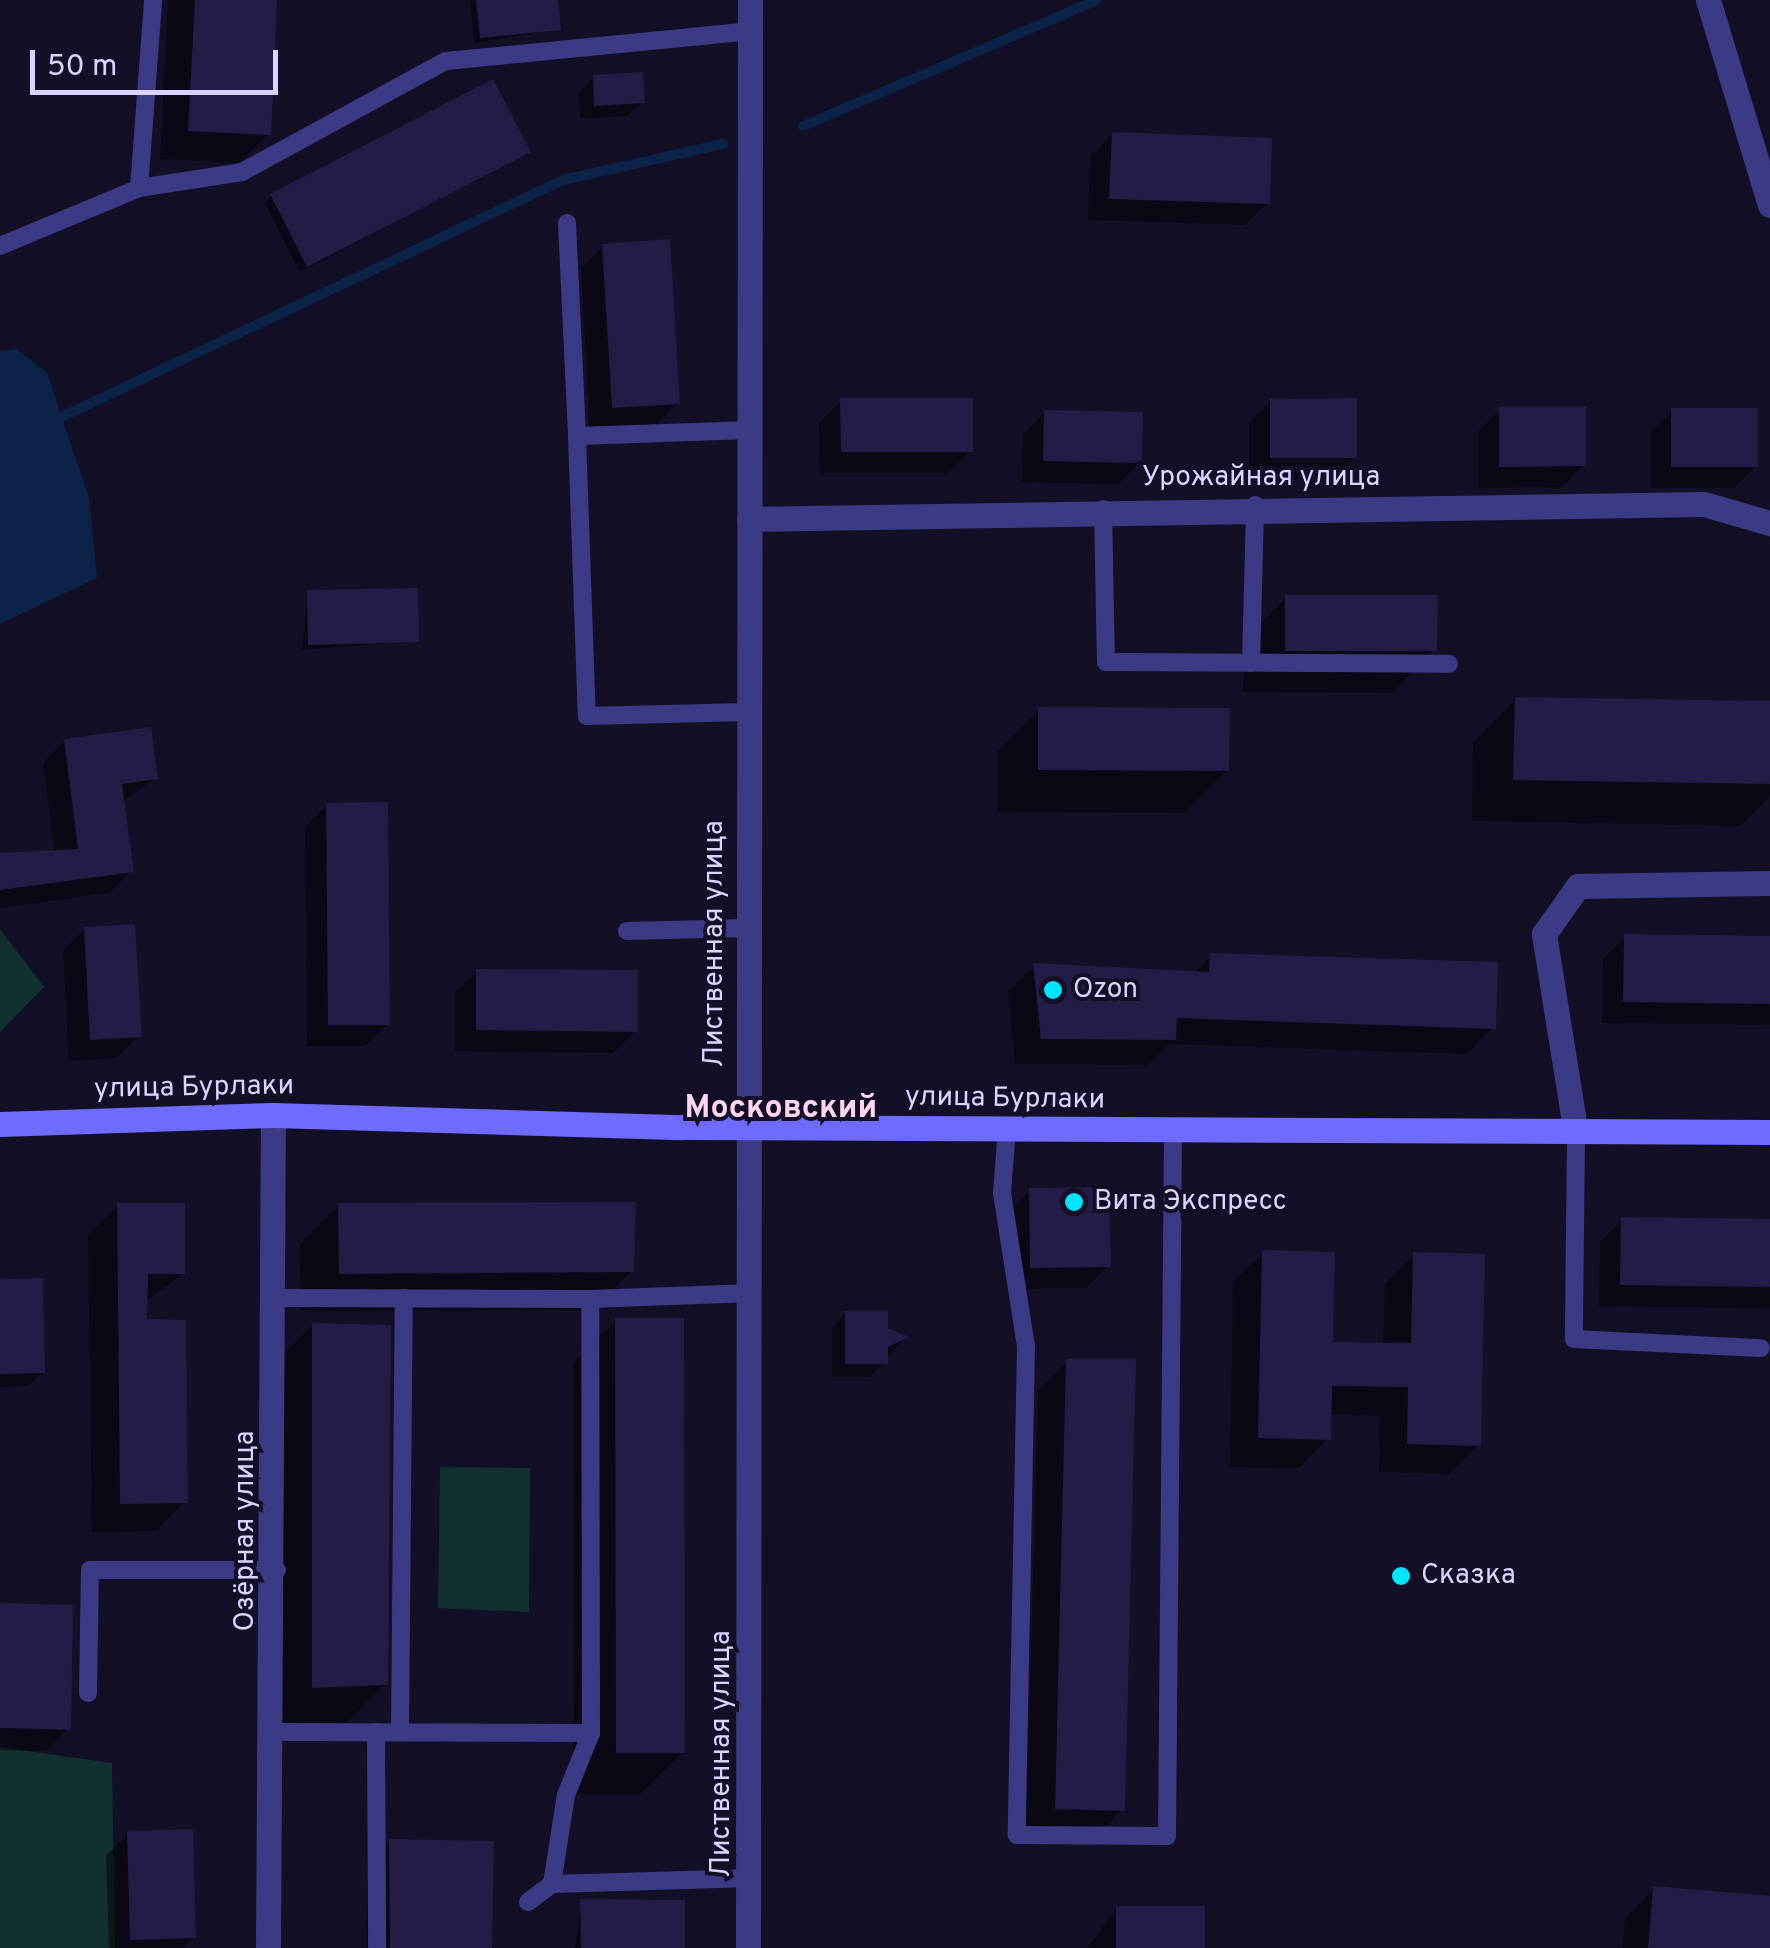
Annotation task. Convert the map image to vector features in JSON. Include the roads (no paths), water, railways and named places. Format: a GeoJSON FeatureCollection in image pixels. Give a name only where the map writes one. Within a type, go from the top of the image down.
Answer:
{"type":"FeatureCollection","features":[{"type":"Feature","properties":{"kind":"street","name":"Лиственная улица"},"geometry":{"type":"LineString","coordinates":[[748,1948],[752,1878],[752,1293],[747,1126],[746,712],[750,0]]}},
{"type":"Feature","properties":{"kind":"street"},"geometry":{"type":"LineString","coordinates":[[1708,0],[1770,206]]}},
{"type":"Feature","properties":{"kind":"street","name":"Урожайная улица"},"geometry":{"type":"LineString","coordinates":[[750,518],[1255,505],[1704,504],[1770,522]]}},
{"type":"Feature","properties":{"kind":"street"},"geometry":{"type":"LineString","coordinates":[[1576,1134],[1544,934],[1578,886],[1770,883]]}},
{"type":"Feature","properties":{"kind":"street","name":"улица Бурлаки"},"geometry":{"type":"LineString","coordinates":[[0,1124],[273,1115],[1173,1131],[1770,1132]]}},
{"type":"Feature","properties":{"kind":"street","name":"Озёрная улица"},"geometry":{"type":"LineString","coordinates":[[268,1948],[277,1570],[273,1115]]}},
{"type":"Feature","properties":{"kind":"lane"},"geometry":{"type":"LineString","coordinates":[[140,188],[153,0]]}},
{"type":"Feature","properties":{"kind":"lane"},"geometry":{"type":"LineString","coordinates":[[0,246],[140,188],[242,172],[446,60],[750,31]]}},
{"type":"Feature","properties":{"kind":"lane"},"geometry":{"type":"LineString","coordinates":[[567,222],[587,716],[746,712]]}},
{"type":"Feature","properties":{"kind":"lane"},"geometry":{"type":"LineString","coordinates":[[578,436],[750,430]]}},
{"type":"Feature","properties":{"kind":"lane"},"geometry":{"type":"LineString","coordinates":[[1252,663],[1255,505]]}},
{"type":"Feature","properties":{"kind":"lane"},"geometry":{"type":"LineString","coordinates":[[1103,509],[1106,662],[1449,664]]}},
{"type":"Feature","properties":{"kind":"lane"},"geometry":{"type":"LineString","coordinates":[[627,930],[747,928]]}},
{"type":"Feature","properties":{"kind":"lane"},"geometry":{"type":"LineString","coordinates":[[1007,1128],[1002,1192],[1026,1346],[1017,1836],[1167,1836],[1173,1131]]}},
{"type":"Feature","properties":{"kind":"lane"},"geometry":{"type":"LineString","coordinates":[[1576,1134],[1574,1339],[1762,1348]]}},
{"type":"Feature","properties":{"kind":"lane"},"geometry":{"type":"LineString","coordinates":[[276,1298],[590,1299],[752,1293]]}},
{"type":"Feature","properties":{"kind":"lane"},"geometry":{"type":"LineString","coordinates":[[400,1732],[404,1298]]}},
{"type":"Feature","properties":{"kind":"lane"},"geometry":{"type":"LineString","coordinates":[[552,1884],[566,1795],[591,1733],[590,1299]]}},
{"type":"Feature","properties":{"kind":"lane"},"geometry":{"type":"LineString","coordinates":[[88,1693],[90,1570],[196,1576],[277,1570]]}},
{"type":"Feature","properties":{"kind":"lane"},"geometry":{"type":"LineString","coordinates":[[274,1732],[591,1733]]}},
{"type":"Feature","properties":{"kind":"lane"},"geometry":{"type":"LineString","coordinates":[[376,1732],[376,1948]]}},
{"type":"Feature","properties":{"kind":"lane"},"geometry":{"type":"LineString","coordinates":[[528,1902],[552,1884],[752,1878]]}},
{"type":"Feature","properties":{"kind":"water"},"geometry":{"type":"Polygon","coordinates":[[[17,349],[47,373],[89,498],[97,578],[0,624],[0,351],[17,349]]]}},
{"type":"Feature","properties":{"kind":"waterway"},"geometry":{"type":"LineString","coordinates":[[803,126],[1097,0]]}},
{"type":"Feature","properties":{"kind":"waterway"},"geometry":{"type":"LineString","coordinates":[[53,421],[563,180],[723,144]]}},
{"type":"Feature","properties":{"kind":"place","name":"Ozon"},"geometry":{"type":"Point","coordinates":[1053,990]}},
{"type":"Feature","properties":{"kind":"place","name":"Вита Экспресс"},"geometry":{"type":"Point","coordinates":[1074,1202]}},
{"type":"Feature","properties":{"kind":"place","name":"Сказка"},"geometry":{"type":"Point","coordinates":[1401,1576]}},
{"type":"Feature","properties":{"kind":"district","name":"Московский"},"geometry":{"type":"Point","coordinates":[781,1109]}}]}
